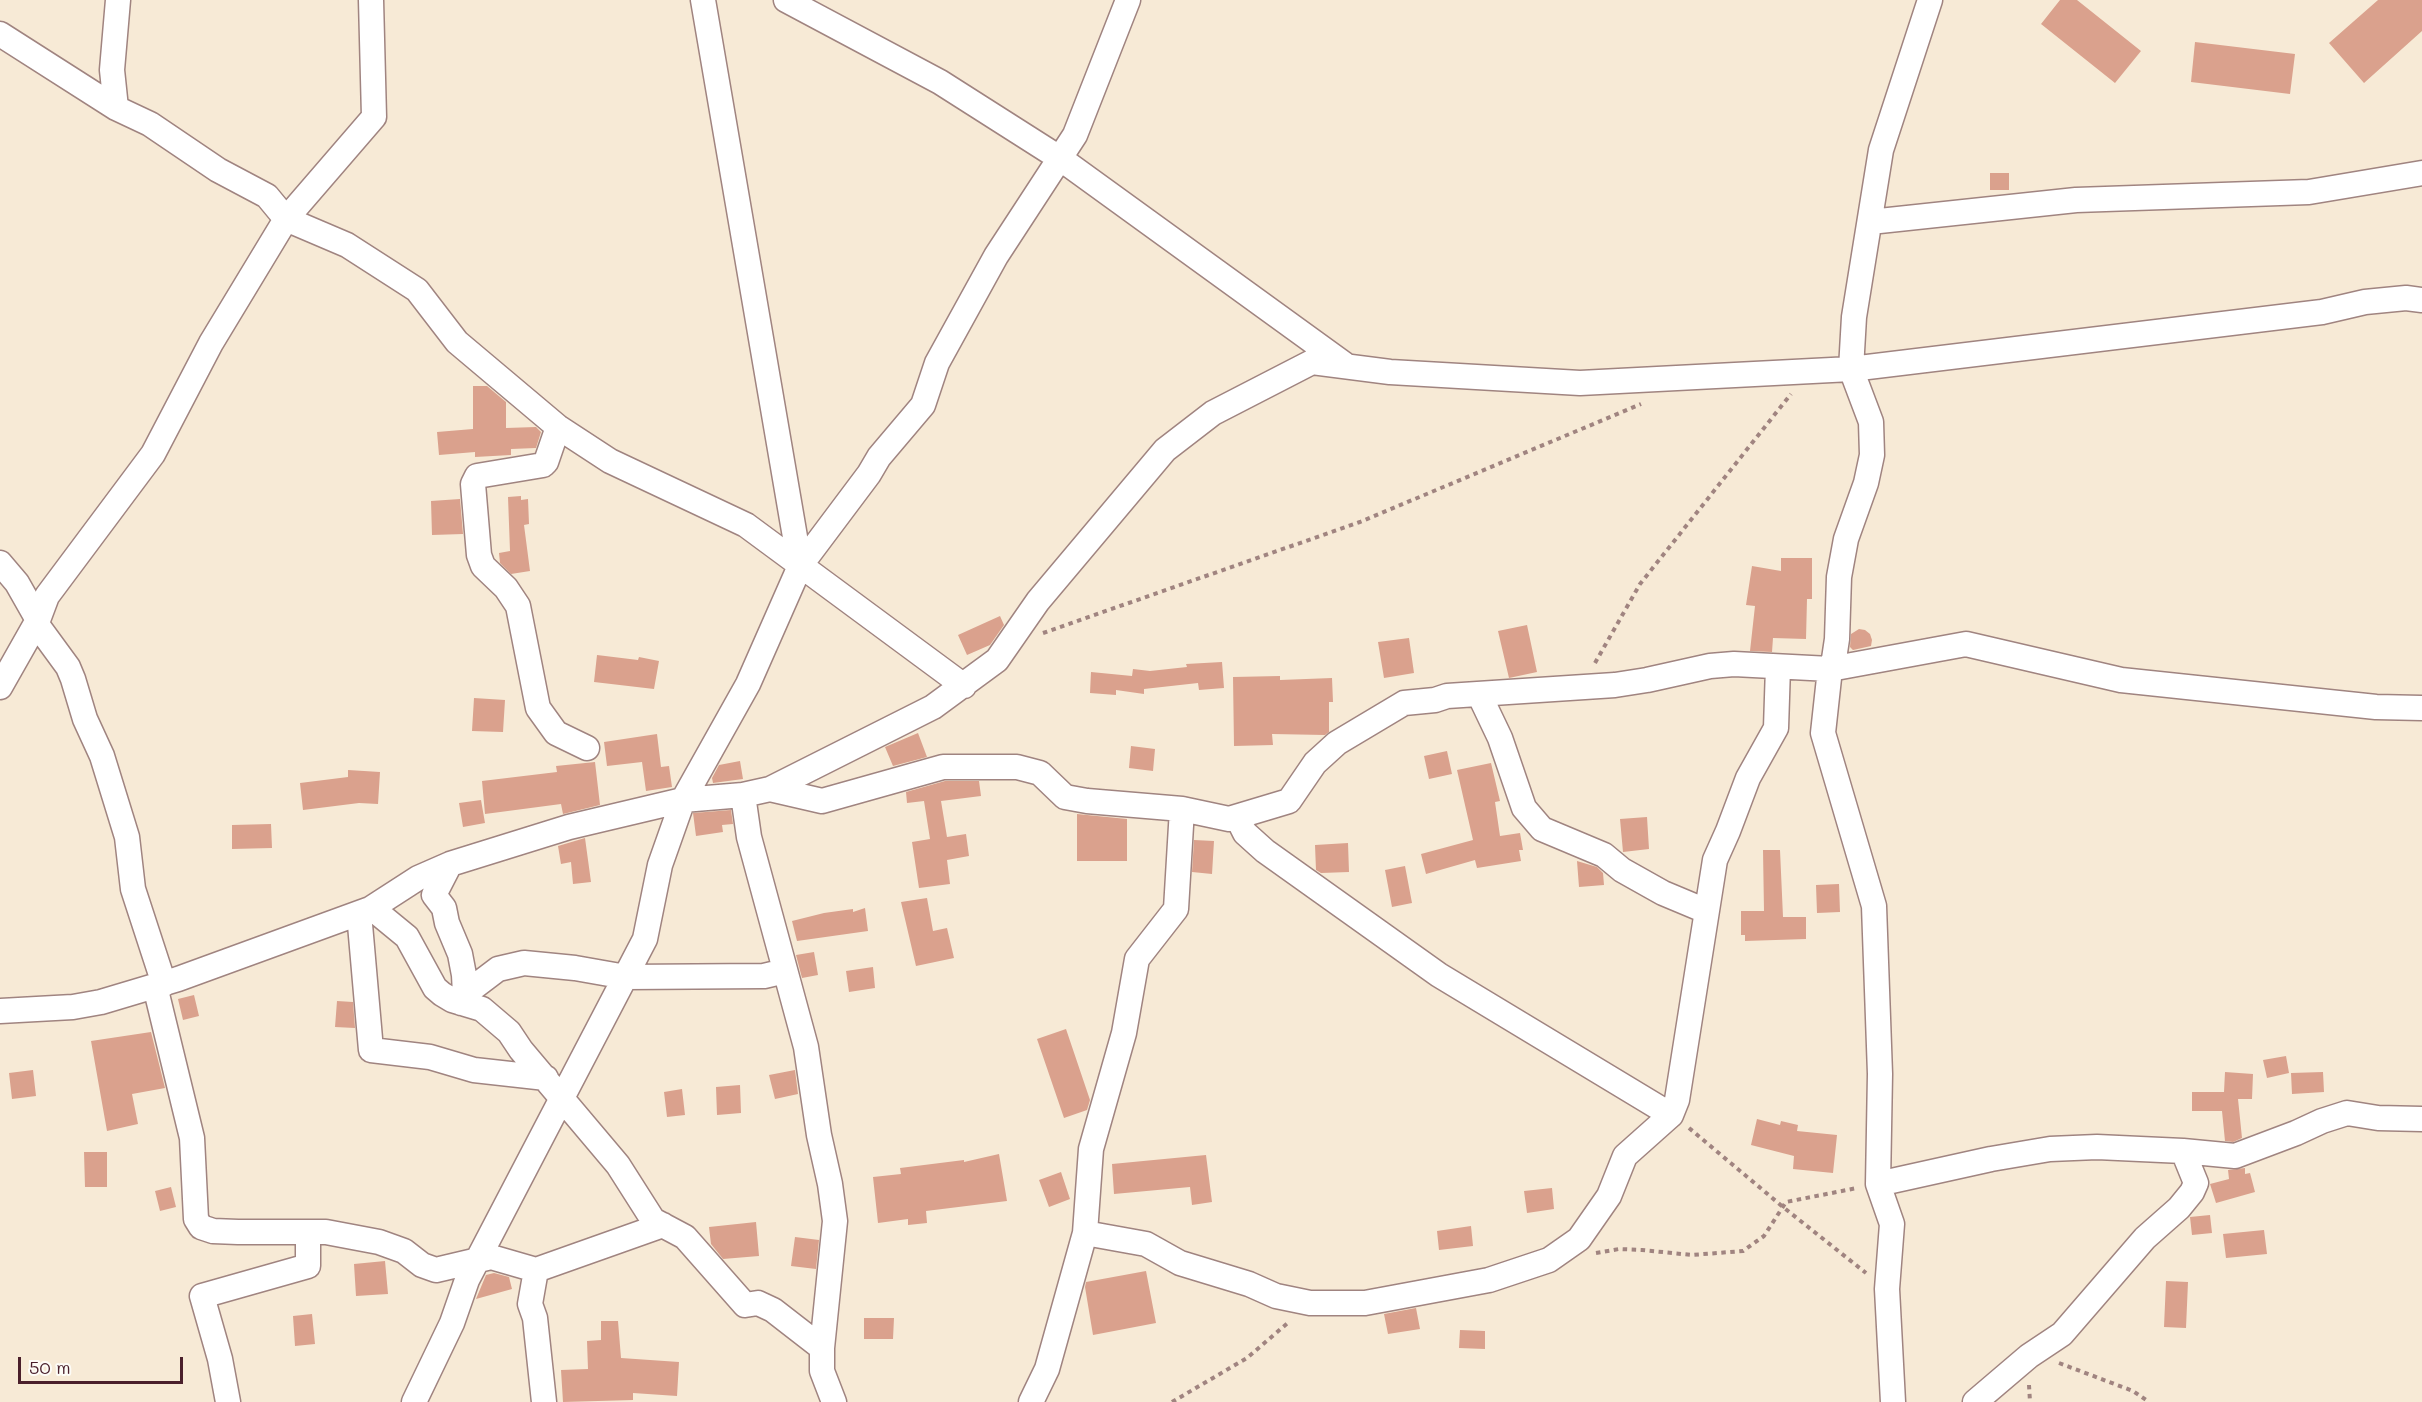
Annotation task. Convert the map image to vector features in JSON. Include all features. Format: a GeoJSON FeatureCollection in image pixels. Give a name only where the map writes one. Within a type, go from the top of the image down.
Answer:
{"type":"FeatureCollection","features":[{"type":"Feature","properties":{"kind":"street"},"geometry":{"type":"LineString","coordinates":[[117,108],[112,70],[118,0]]}},
{"type":"Feature","properties":{"kind":"street"},"geometry":{"type":"LineString","coordinates":[[0,687],[38,620],[47,596],[153,454],[211,343],[286,219],[374,117],[371,0]]}},
{"type":"Feature","properties":{"kind":"street"},"geometry":{"type":"LineString","coordinates":[[703,0],[800,566]]}},
{"type":"Feature","properties":{"kind":"street"},"geometry":{"type":"LineString","coordinates":[[786,0],[940,82],[1061,159],[1347,366]]}},
{"type":"Feature","properties":{"kind":"street"},"geometry":{"type":"LineString","coordinates":[[414,1402],[452,1323],[463,1288],[645,939],[660,865],[683,800],[748,684],[800,566],[869,474],[879,457],[919,410],[926,398],[937,363],[996,256],[1075,135],[1128,0]]}},
{"type":"Feature","properties":{"kind":"street"},"geometry":{"type":"LineString","coordinates":[[1893,1402],[1887,1289],[1892,1224],[1878,1184],[1880,1074],[1874,906],[1823,733],[1830,669],[1837,639],[1840,569],[1846,539],[1869,472],[1872,445],[1871,422],[1851,369],[1854,317],[1881,150],[1930,0]]}},
{"type":"Feature","properties":{"kind":"street"},"geometry":{"type":"LineString","coordinates":[[0,34],[117,108],[150,124],[218,170],[267,196],[286,219],[347,245],[417,290],[458,342],[558,427],[610,462],[746,525],[964,686]]}},
{"type":"Feature","properties":{"kind":"street"},"geometry":{"type":"LineString","coordinates":[[1870,222],[2076,200],[2309,192],[2422,173]]}},
{"type":"Feature","properties":{"kind":"street"},"geometry":{"type":"LineString","coordinates":[[0,1011],[73,1007],[101,1002],[159,985],[365,911],[418,878],[450,864],[569,827],[683,800],[742,795],[770,789],[933,707],[998,660],[1038,601],[1165,450],[1213,413],[1312,362],[1390,372],[1580,383],[1851,369],[2322,312],[2365,302],[2406,298],[2422,300]]}},
{"type":"Feature","properties":{"kind":"street"},"geometry":{"type":"LineString","coordinates":[[558,427],[543,465],[477,476],[473,484],[479,555],[483,566],[507,588],[518,606],[538,708],[556,733],[587,748]]}},
{"type":"Feature","properties":{"kind":"street"},"geometry":{"type":"LineString","coordinates":[[0,563],[17,583],[38,620],[38,626],[70,673],[85,719],[102,756],[127,837],[133,889],[159,985],[192,1138],[198,1224],[213,1231],[326,1232],[393,1246],[422,1265],[436,1270],[491,1257],[536,1270],[663,1226]]}},
{"type":"Feature","properties":{"kind":"street"},"geometry":{"type":"LineString","coordinates":[[770,789],[822,801],[943,767],[1017,767],[1040,772],[1065,797],[1182,809],[1229,819],[1289,801],[1315,763],[1337,743],[1404,703],[1479,694],[1647,681],[1710,666],[1734,664],[1830,669],[1966,644],[2121,681],[2376,707],[2422,708]]}},
{"type":"Feature","properties":{"kind":"street"},"geometry":{"type":"LineString","coordinates":[[1085,1233],[1146,1244],[1180,1263],[1249,1284],[1276,1296],[1310,1303],[1365,1303],[1489,1280],[1549,1260],[1579,1239],[1609,1196],[1625,1156],[1671,1115],[1677,1100],[1715,860],[1748,778],[1776,728],[1778,667]]}},
{"type":"Feature","properties":{"kind":"street"},"geometry":{"type":"LineString","coordinates":[[1479,694],[1500,738],[1524,808],[1542,829],[1604,855],[1622,870],[1662,892],[1706,911]]}},
{"type":"Feature","properties":{"kind":"street"},"geometry":{"type":"LineString","coordinates":[[742,795],[749,837],[806,1047],[834,1221],[822,1348],[822,1371],[834,1402]]}},
{"type":"Feature","properties":{"kind":"street"},"geometry":{"type":"LineString","coordinates":[[1031,1402],[1047,1369],[1085,1233],[1091,1149],[1124,1034],[1137,959],[1176,909],[1182,809]]}},
{"type":"Feature","properties":{"kind":"street"},"geometry":{"type":"LineString","coordinates":[[1237,817],[1245,833],[1265,851],[1439,975],[1671,1115]]}},
{"type":"Feature","properties":{"kind":"street"},"geometry":{"type":"LineString","coordinates":[[450,864],[434,895],[444,908],[449,930],[460,954],[464,975],[463,998]]}},
{"type":"Feature","properties":{"kind":"street"},"geometry":{"type":"LineString","coordinates":[[365,911],[379,914],[407,937],[435,988],[452,1000],[463,998],[503,966],[524,963],[575,968],[626,977],[764,976],[785,971]]}},
{"type":"Feature","properties":{"kind":"street"},"geometry":{"type":"LineString","coordinates":[[365,911],[371,1050],[430,1057],[474,1070],[546,1078]]}},
{"type":"Feature","properties":{"kind":"street"},"geometry":{"type":"LineString","coordinates":[[463,998],[482,1009],[509,1032],[521,1050],[630,1180],[648,1214],[663,1226],[685,1237],[745,1305],[758,1303],[773,1310],[822,1348]]}},
{"type":"Feature","properties":{"kind":"street"},"geometry":{"type":"LineString","coordinates":[[1878,1184],[1991,1159],[2050,1149],[2097,1147],[2235,1156],[2347,1113],[2378,1118],[2422,1119]]}},
{"type":"Feature","properties":{"kind":"street"},"geometry":{"type":"LineString","coordinates":[[1975,1402],[2033,1353],[2062,1334],[2145,1238],[2179,1208],[2196,1183],[2183,1151]]}},
{"type":"Feature","properties":{"kind":"street"},"geometry":{"type":"LineString","coordinates":[[228,1402],[220,1359],[202,1296],[308,1266],[308,1232]]}},
{"type":"Feature","properties":{"kind":"street"},"geometry":{"type":"LineString","coordinates":[[536,1270],[530,1304],[535,1318],[544,1402]]}},
{"type":"Feature","properties":{"kind":"path"},"geometry":{"type":"LineString","coordinates":[[1581,687],[1640,584],[1809,371]]}},
{"type":"Feature","properties":{"kind":"path"},"geometry":{"type":"LineString","coordinates":[[1041,633],[1360,522],[1642,404]]}},
{"type":"Feature","properties":{"kind":"path"},"geometry":{"type":"LineString","coordinates":[[1671,1115],[1685,1124],[1783,1208],[1887,1289]]}},
{"type":"Feature","properties":{"kind":"path"},"geometry":{"type":"LineString","coordinates":[[1584,1254],[1619,1249],[1692,1255],[1743,1251],[1764,1236],[1786,1202],[1878,1184]]}},
{"type":"Feature","properties":{"kind":"path"},"geometry":{"type":"LineString","coordinates":[[1172,1402],[1248,1358],[1310,1303]]}},
{"type":"Feature","properties":{"kind":"path"},"geometry":{"type":"LineString","coordinates":[[2033,1353],[2133,1391],[2149,1402]]}},
{"type":"Feature","properties":{"kind":"building"},"geometry":{"type":"Polygon","coordinates":[[[2060,0],[2077,0],[2141,51],[2115,83],[2041,24],[2060,0]]]}},
{"type":"Feature","properties":{"kind":"building"},"geometry":{"type":"Polygon","coordinates":[[[2378,0],[2422,0],[2422,31],[2364,83],[2329,43],[2378,0]]]}},
{"type":"Feature","properties":{"kind":"building"},"geometry":{"type":"Polygon","coordinates":[[[2195,42],[2295,54],[2290,94],[2191,82],[2195,42]]]}},
{"type":"Feature","properties":{"kind":"building"},"geometry":{"type":"Polygon","coordinates":[[[1990,173],[2009,173],[2009,190],[1990,190],[1990,173]]]}},
{"type":"Feature","properties":{"kind":"building"},"geometry":{"type":"Polygon","coordinates":[[[473,386],[487,386],[506,402],[506,428],[536,427],[541,432],[536,448],[511,449],[511,455],[475,457],[475,452],[439,455],[437,432],[473,429],[473,386]]]}},
{"type":"Feature","properties":{"kind":"building"},"geometry":{"type":"Polygon","coordinates":[[[521,496],[521,500],[528,499],[529,524],[524,525],[530,571],[511,574],[500,563],[499,553],[510,551],[508,497],[521,496]]]}},
{"type":"Feature","properties":{"kind":"building"},"geometry":{"type":"Polygon","coordinates":[[[460,499],[463,534],[432,535],[431,501],[460,499]]]}},
{"type":"Feature","properties":{"kind":"building"},"geometry":{"type":"Polygon","coordinates":[[[1781,558],[1812,558],[1812,599],[1807,599],[1806,639],[1773,638],[1772,652],[1750,651],[1755,606],[1746,605],[1752,566],[1781,571],[1781,558]]]}},
{"type":"Feature","properties":{"kind":"building"},"geometry":{"type":"Polygon","coordinates":[[[1000,616],[1004,625],[990,645],[967,655],[958,635],[1000,616]]]}},
{"type":"Feature","properties":{"kind":"building"},"geometry":{"type":"Polygon","coordinates":[[[1527,625],[1537,672],[1509,678],[1498,631],[1527,625]]]}},
{"type":"Feature","properties":{"kind":"building"},"geometry":{"type":"Polygon","coordinates":[[[1859,629],[1870,634],[1871,646],[1853,650],[1850,647],[1851,634],[1859,629]]]}},
{"type":"Feature","properties":{"kind":"building"},"geometry":{"type":"Polygon","coordinates":[[[1409,638],[1414,673],[1384,678],[1378,642],[1409,638]]]}},
{"type":"Feature","properties":{"kind":"building"},"geometry":{"type":"Polygon","coordinates":[[[597,655],[638,660],[639,657],[659,661],[654,689],[594,682],[597,655]]]}},
{"type":"Feature","properties":{"kind":"building"},"geometry":{"type":"Polygon","coordinates":[[[1222,662],[1224,688],[1199,690],[1198,683],[1144,689],[1144,694],[1116,690],[1116,695],[1090,693],[1091,672],[1132,676],[1133,669],[1150,671],[1187,667],[1186,664],[1222,662]]]}},
{"type":"Feature","properties":{"kind":"building"},"geometry":{"type":"Polygon","coordinates":[[[1280,676],[1280,680],[1332,678],[1333,702],[1329,702],[1329,732],[1325,735],[1272,734],[1273,745],[1234,746],[1233,677],[1280,676]]]}},
{"type":"Feature","properties":{"kind":"building"},"geometry":{"type":"Polygon","coordinates":[[[474,698],[505,700],[503,732],[472,731],[474,698]]]}},
{"type":"Feature","properties":{"kind":"building"},"geometry":{"type":"Polygon","coordinates":[[[918,733],[927,757],[893,766],[885,747],[918,733]]]}},
{"type":"Feature","properties":{"kind":"building"},"geometry":{"type":"Polygon","coordinates":[[[657,734],[661,767],[669,766],[672,787],[646,791],[642,762],[607,766],[604,742],[657,734]]]}},
{"type":"Feature","properties":{"kind":"building"},"geometry":{"type":"Polygon","coordinates":[[[1131,746],[1155,749],[1153,771],[1129,768],[1131,746]]]}},
{"type":"Feature","properties":{"kind":"building"},"geometry":{"type":"Polygon","coordinates":[[[1447,751],[1452,774],[1429,779],[1424,756],[1447,751]]]}},
{"type":"Feature","properties":{"kind":"building"},"geometry":{"type":"Polygon","coordinates":[[[740,761],[743,779],[713,783],[712,778],[719,765],[740,761]]]}},
{"type":"Feature","properties":{"kind":"building"},"geometry":{"type":"Polygon","coordinates":[[[595,762],[600,805],[563,814],[561,804],[485,814],[482,781],[557,772],[556,766],[595,762]]]}},
{"type":"Feature","properties":{"kind":"building"},"geometry":{"type":"Polygon","coordinates":[[[1491,763],[1500,801],[1495,802],[1500,836],[1520,833],[1523,850],[1519,850],[1521,861],[1477,868],[1475,860],[1426,874],[1421,854],[1473,840],[1457,770],[1491,763]]]}},
{"type":"Feature","properties":{"kind":"building"},"geometry":{"type":"Polygon","coordinates":[[[348,770],[380,772],[378,804],[359,803],[303,810],[300,783],[348,777],[348,770]]]}},
{"type":"Feature","properties":{"kind":"building"},"geometry":{"type":"Polygon","coordinates":[[[945,781],[979,781],[981,796],[941,801],[947,837],[966,834],[969,856],[947,860],[950,884],[919,888],[912,842],[930,839],[924,801],[907,803],[906,792],[945,781]]]}},
{"type":"Feature","properties":{"kind":"building"},"geometry":{"type":"Polygon","coordinates":[[[481,800],[485,823],[463,827],[459,803],[481,800]]]}},
{"type":"Feature","properties":{"kind":"building"},"geometry":{"type":"Polygon","coordinates":[[[731,810],[733,824],[722,825],[723,832],[696,836],[693,813],[731,810]]]}},
{"type":"Feature","properties":{"kind":"building"},"geometry":{"type":"Polygon","coordinates":[[[1077,814],[1127,819],[1127,861],[1077,861],[1077,814]]]}},
{"type":"Feature","properties":{"kind":"building"},"geometry":{"type":"Polygon","coordinates":[[[1647,817],[1649,849],[1623,852],[1620,819],[1647,817]]]}},
{"type":"Feature","properties":{"kind":"building"},"geometry":{"type":"Polygon","coordinates":[[[271,824],[272,848],[232,849],[232,825],[271,824]]]}},
{"type":"Feature","properties":{"kind":"building"},"geometry":{"type":"Polygon","coordinates":[[[585,838],[591,882],[573,884],[571,862],[561,864],[558,846],[585,838]]]}},
{"type":"Feature","properties":{"kind":"building"},"geometry":{"type":"Polygon","coordinates":[[[1194,840],[1214,841],[1212,874],[1192,872],[1194,840]]]}},
{"type":"Feature","properties":{"kind":"building"},"geometry":{"type":"Polygon","coordinates":[[[1348,843],[1349,872],[1321,873],[1316,870],[1315,845],[1348,843]]]}},
{"type":"Feature","properties":{"kind":"building"},"geometry":{"type":"Polygon","coordinates":[[[1763,850],[1780,850],[1783,917],[1806,917],[1806,939],[1745,941],[1745,935],[1741,935],[1741,911],[1764,911],[1763,850]]]}},
{"type":"Feature","properties":{"kind":"building"},"geometry":{"type":"Polygon","coordinates":[[[1577,861],[1597,867],[1603,873],[1604,885],[1579,887],[1577,861]]]}},
{"type":"Feature","properties":{"kind":"building"},"geometry":{"type":"Polygon","coordinates":[[[1405,866],[1412,903],[1392,907],[1385,870],[1405,866]]]}},
{"type":"Feature","properties":{"kind":"building"},"geometry":{"type":"Polygon","coordinates":[[[1839,884],[1840,912],[1817,913],[1816,885],[1839,884]]]}},
{"type":"Feature","properties":{"kind":"building"},"geometry":{"type":"Polygon","coordinates":[[[927,898],[933,931],[947,928],[954,958],[916,966],[901,902],[927,898]]]}},
{"type":"Feature","properties":{"kind":"building"},"geometry":{"type":"Polygon","coordinates":[[[865,908],[868,931],[797,941],[792,921],[824,913],[853,909],[853,912],[865,908]]]}},
{"type":"Feature","properties":{"kind":"building"},"geometry":{"type":"Polygon","coordinates":[[[814,952],[818,975],[802,978],[796,955],[814,952]]]}},
{"type":"Feature","properties":{"kind":"building"},"geometry":{"type":"Polygon","coordinates":[[[873,967],[875,988],[849,992],[846,971],[873,967]]]}},
{"type":"Feature","properties":{"kind":"building"},"geometry":{"type":"Polygon","coordinates":[[[194,995],[199,1016],[183,1020],[178,999],[194,995]]]}},
{"type":"Feature","properties":{"kind":"building"},"geometry":{"type":"Polygon","coordinates":[[[337,1001],[353,1002],[355,1028],[335,1027],[337,1001]]]}},
{"type":"Feature","properties":{"kind":"building"},"geometry":{"type":"Polygon","coordinates":[[[1066,1029],[1090,1100],[1087,1110],[1064,1118],[1037,1039],[1066,1029]]]}},
{"type":"Feature","properties":{"kind":"building"},"geometry":{"type":"Polygon","coordinates":[[[151,1032],[165,1088],[132,1094],[138,1124],[107,1131],[91,1041],[151,1032]]]}},
{"type":"Feature","properties":{"kind":"building"},"geometry":{"type":"Polygon","coordinates":[[[2286,1056],[2289,1073],[2267,1078],[2263,1060],[2286,1056]]]}},
{"type":"Feature","properties":{"kind":"building"},"geometry":{"type":"Polygon","coordinates":[[[33,1070],[36,1096],[12,1099],[9,1073],[33,1070]]]}},
{"type":"Feature","properties":{"kind":"building"},"geometry":{"type":"Polygon","coordinates":[[[795,1070],[798,1094],[775,1099],[769,1075],[795,1070]]]}},
{"type":"Feature","properties":{"kind":"building"},"geometry":{"type":"Polygon","coordinates":[[[2225,1072],[2253,1074],[2252,1099],[2238,1099],[2242,1138],[2233,1142],[2225,1141],[2222,1111],[2192,1111],[2192,1092],[2224,1092],[2225,1072]]]}},
{"type":"Feature","properties":{"kind":"building"},"geometry":{"type":"Polygon","coordinates":[[[2323,1072],[2324,1092],[2292,1094],[2291,1073],[2323,1072]]]}},
{"type":"Feature","properties":{"kind":"building"},"geometry":{"type":"Polygon","coordinates":[[[740,1085],[741,1113],[717,1115],[716,1087],[740,1085]]]}},
{"type":"Feature","properties":{"kind":"building"},"geometry":{"type":"Polygon","coordinates":[[[682,1089],[685,1115],[667,1117],[664,1092],[682,1089]]]}},
{"type":"Feature","properties":{"kind":"building"},"geometry":{"type":"Polygon","coordinates":[[[1757,1119],[1780,1125],[1781,1121],[1798,1125],[1797,1131],[1837,1135],[1833,1173],[1793,1169],[1794,1156],[1751,1145],[1757,1119]]]}},
{"type":"Feature","properties":{"kind":"building"},"geometry":{"type":"Polygon","coordinates":[[[84,1152],[107,1152],[107,1187],[85,1187],[84,1152]]]}},
{"type":"Feature","properties":{"kind":"building"},"geometry":{"type":"Polygon","coordinates":[[[999,1154],[1007,1201],[926,1211],[927,1223],[908,1225],[908,1219],[878,1223],[873,1177],[901,1174],[900,1168],[964,1160],[964,1162],[999,1154]]]}},
{"type":"Feature","properties":{"kind":"building"},"geometry":{"type":"Polygon","coordinates":[[[1206,1155],[1212,1202],[1192,1205],[1190,1187],[1114,1194],[1112,1164],[1206,1155]]]}},
{"type":"Feature","properties":{"kind":"building"},"geometry":{"type":"Polygon","coordinates":[[[2245,1168],[2245,1174],[2250,1173],[2255,1192],[2216,1203],[2210,1184],[2229,1179],[2228,1170],[2245,1168]]]}},
{"type":"Feature","properties":{"kind":"building"},"geometry":{"type":"Polygon","coordinates":[[[1061,1172],[1070,1199],[1049,1207],[1039,1180],[1061,1172]]]}},
{"type":"Feature","properties":{"kind":"building"},"geometry":{"type":"Polygon","coordinates":[[[171,1187],[176,1207],[160,1211],[155,1191],[171,1187]]]}},
{"type":"Feature","properties":{"kind":"building"},"geometry":{"type":"Polygon","coordinates":[[[1552,1188],[1554,1209],[1527,1213],[1524,1191],[1552,1188]]]}},
{"type":"Feature","properties":{"kind":"building"},"geometry":{"type":"Polygon","coordinates":[[[2210,1215],[2212,1233],[2192,1235],[2190,1217],[2210,1215]]]}},
{"type":"Feature","properties":{"kind":"building"},"geometry":{"type":"Polygon","coordinates":[[[756,1222],[759,1256],[723,1259],[711,1244],[709,1227],[756,1222]]]}},
{"type":"Feature","properties":{"kind":"building"},"geometry":{"type":"Polygon","coordinates":[[[1471,1226],[1473,1246],[1439,1250],[1437,1231],[1471,1226]]]}},
{"type":"Feature","properties":{"kind":"building"},"geometry":{"type":"Polygon","coordinates":[[[2264,1230],[2267,1254],[2226,1258],[2223,1234],[2264,1230]]]}},
{"type":"Feature","properties":{"kind":"building"},"geometry":{"type":"Polygon","coordinates":[[[795,1237],[819,1240],[816,1269],[791,1266],[795,1237]]]}},
{"type":"Feature","properties":{"kind":"building"},"geometry":{"type":"Polygon","coordinates":[[[385,1261],[388,1294],[356,1296],[354,1264],[385,1261]]]}},
{"type":"Feature","properties":{"kind":"building"},"geometry":{"type":"Polygon","coordinates":[[[1146,1271],[1156,1323],[1093,1335],[1086,1282],[1146,1271]]]}},
{"type":"Feature","properties":{"kind":"building"},"geometry":{"type":"Polygon","coordinates":[[[494,1273],[509,1277],[512,1289],[476,1299],[486,1275],[494,1273]]]}},
{"type":"Feature","properties":{"kind":"building"},"geometry":{"type":"Polygon","coordinates":[[[2166,1281],[2188,1282],[2186,1328],[2164,1327],[2166,1281]]]}},
{"type":"Feature","properties":{"kind":"building"},"geometry":{"type":"Polygon","coordinates":[[[1416,1308],[1420,1329],[1388,1334],[1384,1314],[1416,1308]]]}},
{"type":"Feature","properties":{"kind":"building"},"geometry":{"type":"Polygon","coordinates":[[[312,1314],[315,1344],[295,1346],[293,1316],[312,1314]]]}},
{"type":"Feature","properties":{"kind":"building"},"geometry":{"type":"Polygon","coordinates":[[[864,1318],[894,1318],[893,1339],[864,1339],[864,1318]]]}},
{"type":"Feature","properties":{"kind":"building"},"geometry":{"type":"Polygon","coordinates":[[[601,1321],[618,1321],[621,1358],[679,1362],[677,1396],[633,1393],[633,1400],[563,1402],[561,1370],[588,1369],[587,1341],[601,1340],[601,1321]]]}},
{"type":"Feature","properties":{"kind":"building"},"geometry":{"type":"Polygon","coordinates":[[[1460,1330],[1485,1331],[1485,1349],[1459,1348],[1460,1330]]]}}]}
